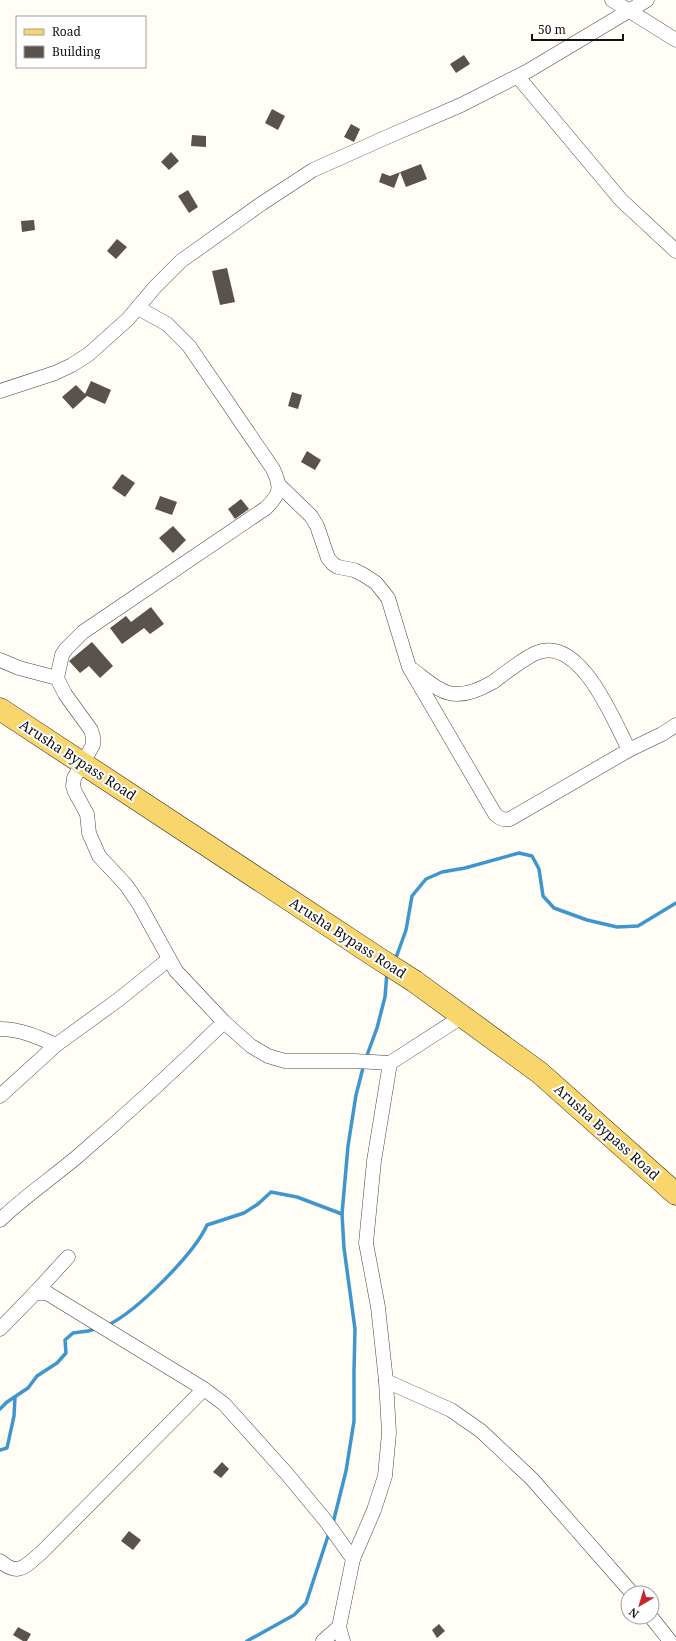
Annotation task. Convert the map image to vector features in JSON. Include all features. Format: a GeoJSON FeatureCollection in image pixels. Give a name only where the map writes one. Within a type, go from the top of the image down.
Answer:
{"type":"FeatureCollection","features":[{"type":"Feature","properties":{"kind":"main road","name":"Arusha Bypass Road"},"geometry":{"type":"LineString","coordinates":[[0,709],[414,981],[463,1016],[540,1073],[676,1194]]}},
{"type":"Feature","properties":{"kind":"street"},"geometry":{"type":"LineString","coordinates":[[612,0],[676,40]]}},
{"type":"Feature","properties":{"kind":"street"},"geometry":{"type":"LineString","coordinates":[[0,391],[72,366],[102,344],[138,308],[155,287],[181,261],[261,204],[313,170],[462,105],[518,77],[647,0]]}},
{"type":"Feature","properties":{"kind":"street"},"geometry":{"type":"LineString","coordinates":[[518,77],[621,200],[676,251]]}},
{"type":"Feature","properties":{"kind":"street"},"geometry":{"type":"LineString","coordinates":[[138,308],[166,324],[189,346],[273,469],[278,480],[279,490],[276,498],[266,508],[83,632],[62,655],[57,678],[65,694],[91,730],[93,737],[93,745],[74,778],[73,786],[86,814],[92,842],[100,856],[126,885],[139,904],[169,959],[186,982],[224,1022],[251,1046],[268,1056],[285,1061],[355,1060],[390,1063],[463,1016]]}},
{"type":"Feature","properties":{"kind":"street"},"geometry":{"type":"LineString","coordinates":[[279,485],[311,516],[317,526],[328,558],[333,564],[338,567],[354,570],[364,575],[376,583],[388,598],[409,667],[495,814],[502,820],[510,819],[629,750],[662,734],[676,725]]}},
{"type":"Feature","properties":{"kind":"street"},"geometry":{"type":"LineString","coordinates":[[409,667],[441,690],[457,694],[469,693],[487,685],[536,652],[552,650],[562,653],[569,656],[581,667],[596,687],[629,750]]}},
{"type":"Feature","properties":{"kind":"street"},"geometry":{"type":"LineString","coordinates":[[0,660],[19,668],[57,678]]}},
{"type":"Feature","properties":{"kind":"street"},"geometry":{"type":"LineString","coordinates":[[0,1096],[56,1045],[118,1000],[169,959]]}},
{"type":"Feature","properties":{"kind":"street"},"geometry":{"type":"LineString","coordinates":[[0,1220],[17,1204],[82,1152],[175,1070],[224,1022]]}},
{"type":"Feature","properties":{"kind":"street"},"geometry":{"type":"LineString","coordinates":[[0,1029],[11,1029],[35,1036],[56,1045]]}},
{"type":"Feature","properties":{"kind":"street"},"geometry":{"type":"LineString","coordinates":[[343,1641],[340,1627],[353,1559],[374,1510],[385,1476],[388,1433],[386,1381],[378,1307],[366,1243],[374,1161],[390,1063]]}},
{"type":"Feature","properties":{"kind":"street"},"geometry":{"type":"LineString","coordinates":[[0,1329],[68,1257]]}},
{"type":"Feature","properties":{"kind":"street"},"geometry":{"type":"LineString","coordinates":[[35,1293],[46,1293],[204,1389],[224,1404],[287,1474],[325,1520],[353,1559]]}},
{"type":"Feature","properties":{"kind":"street"},"geometry":{"type":"LineString","coordinates":[[386,1381],[451,1410],[481,1431],[532,1479],[625,1585]]}},
{"type":"Feature","properties":{"kind":"street"},"geometry":{"type":"LineString","coordinates":[[0,1561],[14,1570],[19,1570],[41,1553],[204,1389]]}},
{"type":"Feature","properties":{"kind":"street"},"geometry":{"type":"LineString","coordinates":[[657,1625],[670,1641]]}},
{"type":"Feature","properties":{"kind":"street"},"geometry":{"type":"LineString","coordinates":[[323,1641],[340,1627]]}},
{"type":"Feature","properties":{"kind":"building"},"geometry":{"type":"Polygon","coordinates":[[[464,55],[470,64],[456,73],[450,64],[464,55]]]}},
{"type":"Feature","properties":{"kind":"building"},"geometry":{"type":"Polygon","coordinates":[[[272,109],[285,116],[278,130],[265,123],[272,109]]]}},
{"type":"Feature","properties":{"kind":"building"},"geometry":{"type":"Polygon","coordinates":[[[351,124],[360,129],[354,142],[344,137],[351,124]]]}},
{"type":"Feature","properties":{"kind":"building"},"geometry":{"type":"Polygon","coordinates":[[[192,135],[206,136],[206,147],[191,146],[192,135]]]}},
{"type":"Feature","properties":{"kind":"building"},"geometry":{"type":"Polygon","coordinates":[[[171,152],[179,161],[169,170],[161,162],[171,152]]]}},
{"type":"Feature","properties":{"kind":"building"},"geometry":{"type":"Polygon","coordinates":[[[421,164],[427,179],[406,187],[400,172],[421,164]]]}},
{"type":"Feature","properties":{"kind":"building"},"geometry":{"type":"Polygon","coordinates":[[[400,172],[394,188],[379,182],[382,173],[390,176],[400,172]]]}},
{"type":"Feature","properties":{"kind":"building"},"geometry":{"type":"Polygon","coordinates":[[[188,190],[198,207],[189,213],[178,196],[188,190]]]}},
{"type":"Feature","properties":{"kind":"building"},"geometry":{"type":"Polygon","coordinates":[[[34,220],[35,230],[22,232],[21,221],[34,220]]]}},
{"type":"Feature","properties":{"kind":"building"},"geometry":{"type":"Polygon","coordinates":[[[117,239],[127,247],[116,259],[107,251],[117,239]]]}},
{"type":"Feature","properties":{"kind":"building"},"geometry":{"type":"Polygon","coordinates":[[[227,268],[235,302],[220,305],[212,271],[227,268]]]}},
{"type":"Feature","properties":{"kind":"building"},"geometry":{"type":"Polygon","coordinates":[[[91,381],[111,390],[105,404],[87,396],[73,409],[62,397],[76,385],[85,394],[91,381]]]}},
{"type":"Feature","properties":{"kind":"building"},"geometry":{"type":"Polygon","coordinates":[[[292,392],[302,395],[298,409],[288,406],[292,392]]]}},
{"type":"Feature","properties":{"kind":"building"},"geometry":{"type":"Polygon","coordinates":[[[307,451],[321,460],[315,470],[301,462],[307,451]]]}},
{"type":"Feature","properties":{"kind":"building"},"geometry":{"type":"Polygon","coordinates":[[[122,474],[135,483],[125,497],[112,488],[122,474]]]}},
{"type":"Feature","properties":{"kind":"building"},"geometry":{"type":"Polygon","coordinates":[[[160,496],[177,502],[172,515],[155,509],[160,496]]]}},
{"type":"Feature","properties":{"kind":"building"},"geometry":{"type":"Polygon","coordinates":[[[241,499],[249,509],[235,519],[228,509],[241,499]]]}},
{"type":"Feature","properties":{"kind":"building"},"geometry":{"type":"Polygon","coordinates":[[[173,526],[186,540],[173,553],[159,538],[173,526]]]}},
{"type":"Feature","properties":{"kind":"building"},"geometry":{"type":"Polygon","coordinates":[[[151,607],[164,624],[150,634],[144,628],[122,644],[110,628],[126,616],[131,622],[151,607]]]}},
{"type":"Feature","properties":{"kind":"building"},"geometry":{"type":"Polygon","coordinates":[[[92,642],[113,666],[100,678],[89,666],[80,673],[69,661],[92,642]]]}},
{"type":"Feature","properties":{"kind":"building"},"geometry":{"type":"Polygon","coordinates":[[[222,1462],[229,1469],[221,1478],[213,1472],[222,1462]]]}},
{"type":"Feature","properties":{"kind":"building"},"geometry":{"type":"Polygon","coordinates":[[[129,1531],[141,1540],[133,1550],[121,1541],[129,1531]]]}},
{"type":"Feature","properties":{"kind":"building"},"geometry":{"type":"Polygon","coordinates":[[[439,1624],[445,1631],[437,1638],[432,1630],[439,1624]]]}},
{"type":"Feature","properties":{"kind":"building"},"geometry":{"type":"Polygon","coordinates":[[[18,1627],[31,1634],[27,1641],[23,1641],[13,1635],[18,1627]]]}},
{"type":"Feature","properties":{"kind":"waterway"},"geometry":{"type":"LineString","coordinates":[[394,960],[406,930],[412,896],[426,879],[442,872],[465,868],[519,853],[532,856],[539,869],[543,896],[554,908],[587,920],[617,927],[638,926],[676,903]]}},
{"type":"Feature","properties":{"kind":"waterway"},"geometry":{"type":"LineString","coordinates":[[366,1058],[377,1028],[385,997],[387,972]]}},
{"type":"Feature","properties":{"kind":"waterway"},"geometry":{"type":"LineString","coordinates":[[333,1523],[346,1471],[354,1421],[355,1329],[344,1248],[342,1214],[348,1146],[356,1095],[364,1064]]}},
{"type":"Feature","properties":{"kind":"waterway"},"geometry":{"type":"LineString","coordinates":[[108,1325],[134,1308],[164,1281],[190,1251],[207,1225],[244,1213],[258,1204],[271,1192],[297,1197],[342,1214]]}},
{"type":"Feature","properties":{"kind":"waterway"},"geometry":{"type":"LineString","coordinates":[[0,1409],[7,1402],[28,1388],[37,1376],[57,1363],[66,1353],[65,1340],[73,1333],[98,1328]]}},
{"type":"Feature","properties":{"kind":"waterway"},"geometry":{"type":"LineString","coordinates":[[0,1450],[7,1448],[14,1416],[15,1397]]}},
{"type":"Feature","properties":{"kind":"waterway"},"geometry":{"type":"LineString","coordinates":[[247,1641],[294,1615],[306,1603],[329,1533]]}}]}
